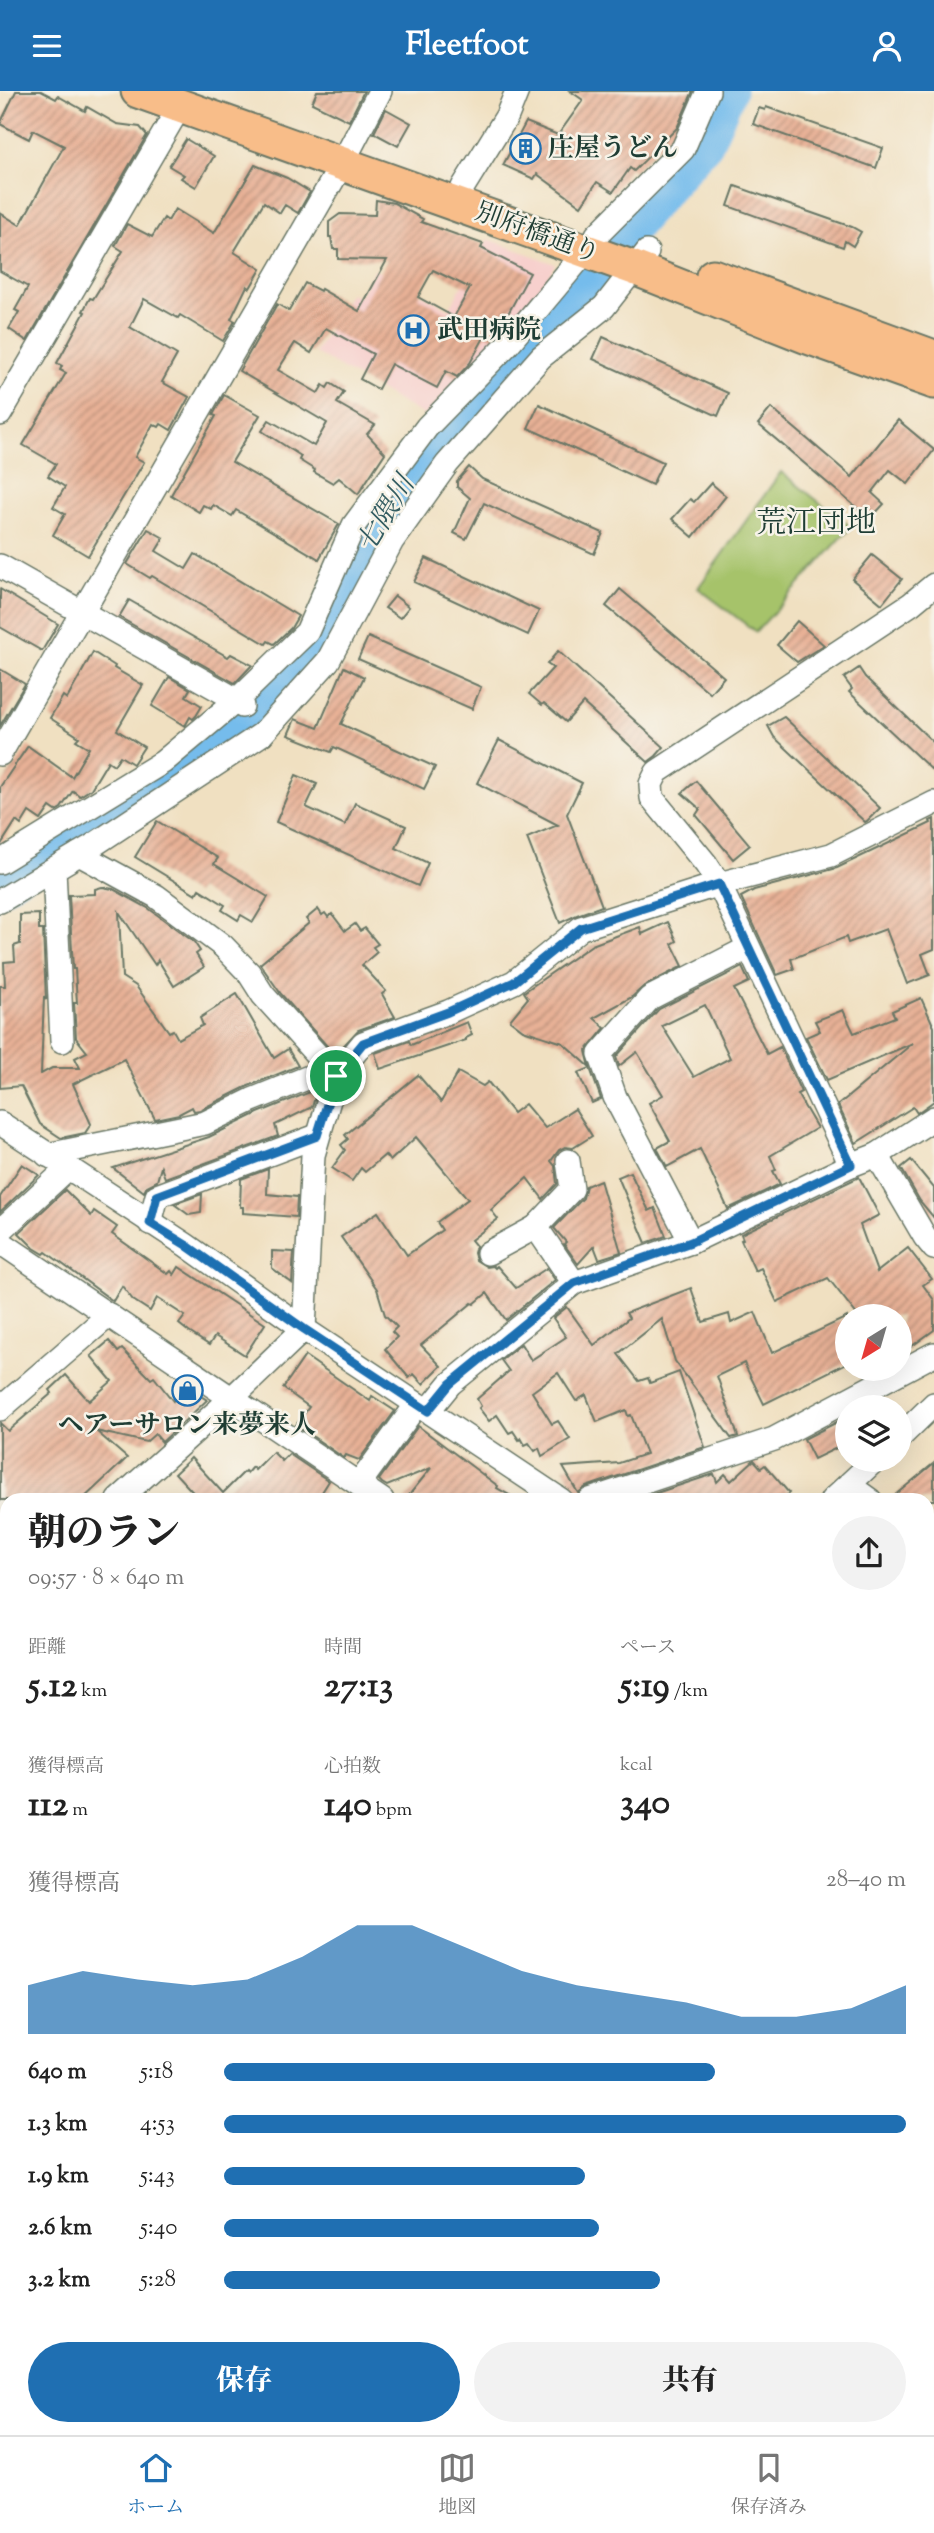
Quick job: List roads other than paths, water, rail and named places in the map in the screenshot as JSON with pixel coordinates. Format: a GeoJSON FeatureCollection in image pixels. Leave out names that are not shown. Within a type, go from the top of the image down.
{"type":"FeatureCollection","features":[{"type":"Feature","properties":{"kind":"highway","name":"別府橋通り"},"geometry":{"type":"LineString","coordinates":[[138,91],[190,99],[636,259],[934,357]]}},
{"type":"Feature","properties":{"kind":"highway","name":"別府橋通り"},"geometry":{"type":"LineString","coordinates":[[346,156],[463,187],[594,244]]}},
{"type":"Feature","properties":{"kind":"highway","name":"別府橋通り"},"geometry":{"type":"LineString","coordinates":[[636,259],[805,336],[934,382]]}},
{"type":"Feature","properties":{"kind":"street"},"geometry":{"type":"LineString","coordinates":[[0,754],[346,156],[380,91]]}},
{"type":"Feature","properties":{"kind":"street"},"geometry":{"type":"LineString","coordinates":[[463,187],[507,116],[517,91]]}},
{"type":"Feature","properties":{"kind":"street"},"geometry":{"type":"LineString","coordinates":[[0,862],[163,762],[249,716],[307,632],[354,525],[427,427],[508,344],[594,244],[683,149],[708,91]]}},
{"type":"Feature","properties":{"kind":"street"},"geometry":{"type":"LineString","coordinates":[[0,414],[190,99]]}},
{"type":"Feature","properties":{"kind":"street"},"geometry":{"type":"LineString","coordinates":[[0,901],[84,851],[249,716],[328,661],[391,541],[447,464],[541,357],[604,307],[636,259]]}},
{"type":"Feature","properties":{"kind":"street"},"geometry":{"type":"LineString","coordinates":[[0,566],[249,716]]}},
{"type":"Feature","properties":{"kind":"street"},"geometry":{"type":"LineString","coordinates":[[851,1165],[719,884],[652,798],[651,783],[657,772],[911,604],[934,585]]}},
{"type":"Feature","properties":{"kind":"street"},"geometry":{"type":"LineString","coordinates":[[47,1155],[205,1123],[252,1100],[332,1073],[363,1043],[448,1012],[514,982],[581,928],[719,884],[831,855],[934,803]]}},
{"type":"Feature","properties":{"kind":"street"},"geometry":{"type":"LineString","coordinates":[[84,851],[156,896],[223,946],[249,973],[263,995],[332,1073]]}},
{"type":"Feature","properties":{"kind":"street"},"geometry":{"type":"LineString","coordinates":[[54,869],[62,1041]]}},
{"type":"Feature","properties":{"kind":"street"},"geometry":{"type":"LineString","coordinates":[[691,1242],[615,1097],[600,1054],[650,998],[748,948]]}},
{"type":"Feature","properties":{"kind":"street"},"geometry":{"type":"LineString","coordinates":[[126,1493],[304,1329],[312,1169],[332,1073]]}},
{"type":"Feature","properties":{"kind":"street"},"geometry":{"type":"LineString","coordinates":[[359,1484],[423,1408],[574,1283],[691,1242],[877,1155],[934,1118]]}},
{"type":"Feature","properties":{"kind":"street"},"geometry":{"type":"LineString","coordinates":[[0,1123],[186,1245],[304,1329],[550,1493]]}},
{"type":"Feature","properties":{"kind":"street"},"geometry":{"type":"LineString","coordinates":[[150,1223],[157,1196],[317,1136]]}},
{"type":"Feature","properties":{"kind":"street"},"geometry":{"type":"LineString","coordinates":[[877,1155],[934,1248]]}},
{"type":"Feature","properties":{"kind":"street"},"geometry":{"type":"LineString","coordinates":[[488,1254],[536,1227],[572,1189],[568,1161]]}},
{"type":"Feature","properties":{"kind":"street"},"geometry":{"type":"LineString","coordinates":[[0,1231],[67,1169]]}},
{"type":"Feature","properties":{"kind":"street"},"geometry":{"type":"LineString","coordinates":[[536,1227],[574,1283]]}},
{"type":"Feature","properties":{"kind":"street"},"geometry":{"type":"LineString","coordinates":[[0,1242],[372,1493]]}},
{"type":"Feature","properties":{"kind":"street"},"geometry":{"type":"LineString","coordinates":[[0,1409],[109,1315]]}},
{"type":"Feature","properties":{"kind":"street"},"geometry":{"type":"LineString","coordinates":[[611,1493],[774,1439],[934,1354]]}},
{"type":"Feature","properties":{"kind":"street"},"geometry":{"type":"LineString","coordinates":[[912,1425],[934,1404]]}},
{"type":"Feature","properties":{"kind":"street"},"geometry":{"type":"LineString","coordinates":[[840,1492],[862,1472]]}},
{"type":"Feature","properties":{"kind":"waterway","name":"七隈川"},"geometry":{"type":"LineString","coordinates":[[0,887],[177,771],[234,730],[294,671],[322,638],[363,552],[419,461],[587,282],[706,143],[729,91]]}},
{"type":"Feature","properties":{"kind":"place","name":"庄屋うどん"},"geometry":{"type":"Point","coordinates":[525,149]}},
{"type":"Feature","properties":{"kind":"place","name":"武田病院"},"geometry":{"type":"Point","coordinates":[414,331]}},
{"type":"Feature","properties":{"kind":"place","name":"ヘアーサロン来夢来人"},"geometry":{"type":"Point","coordinates":[187,1390]}},
{"type":"Feature","properties":{"kind":"district","name":"荒江団地"},"geometry":{"type":"Point","coordinates":[816,524]}}]}
